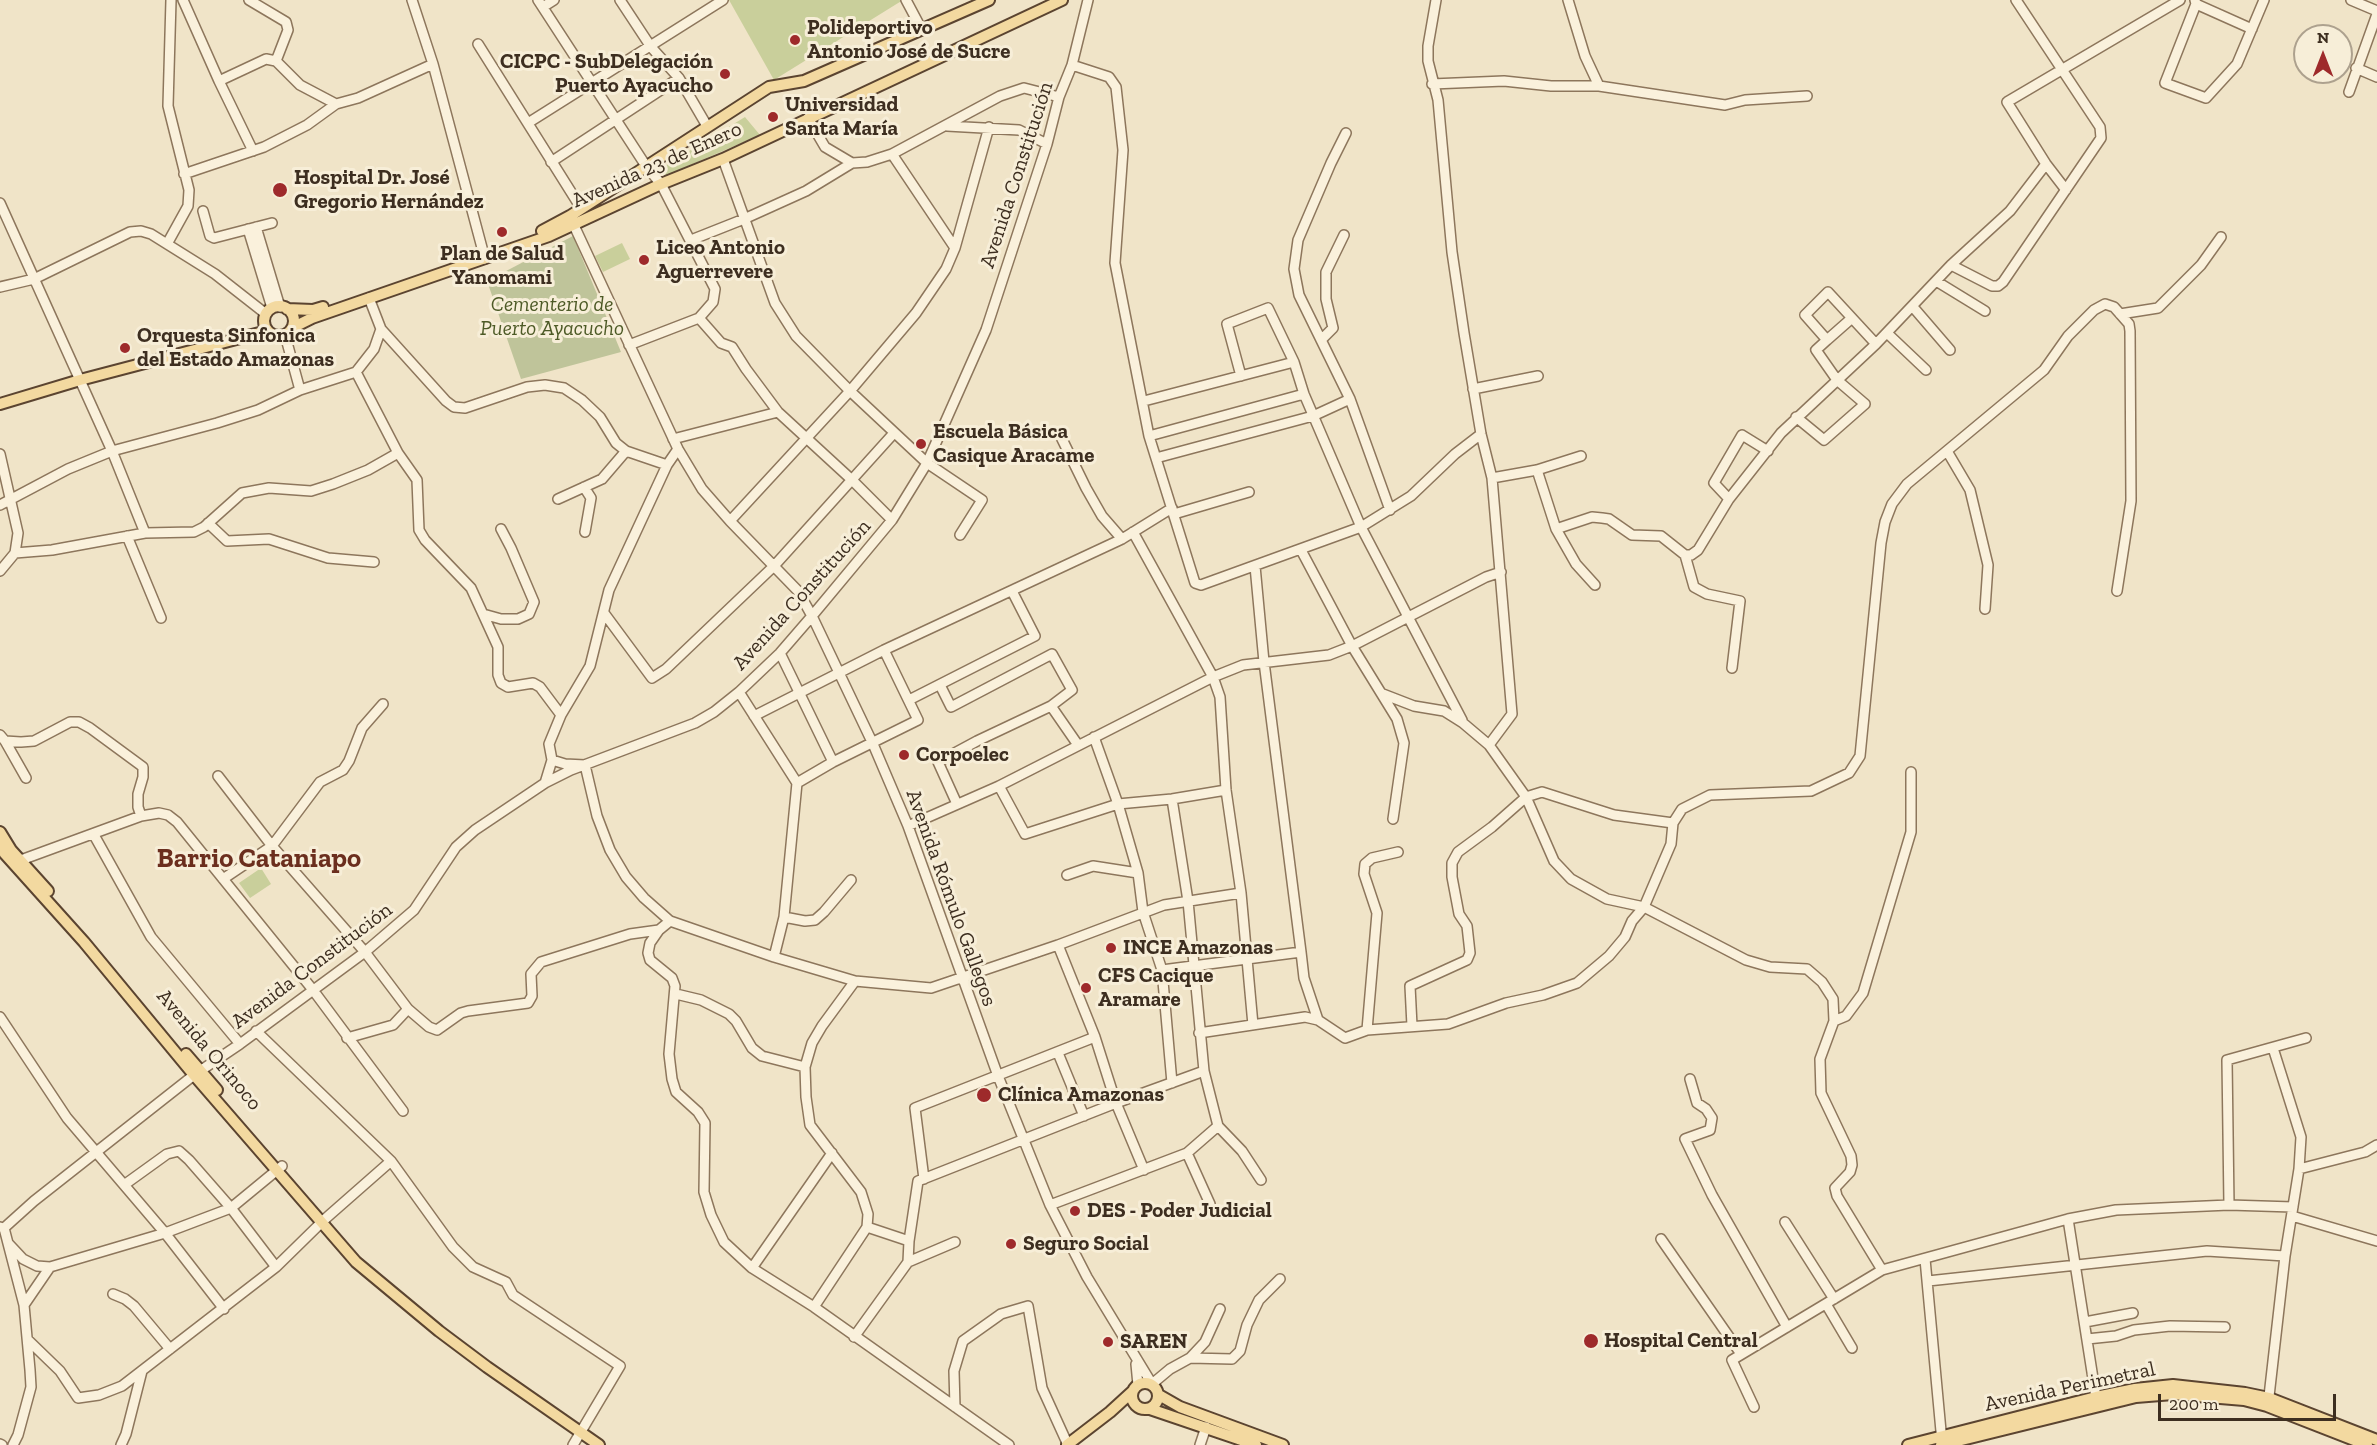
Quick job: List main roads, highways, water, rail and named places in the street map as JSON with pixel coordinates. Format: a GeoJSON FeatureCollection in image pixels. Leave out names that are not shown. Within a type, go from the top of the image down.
{"type":"FeatureCollection","features":[{"type":"Feature","properties":{"kind":"main road","name":"Avenida 23 de Enero"},"geometry":{"type":"LineString","coordinates":[[273,315],[275,336],[312,318],[484,256],[723,159],[1062,0]]}},
{"type":"Feature","properties":{"kind":"main road","name":"Avenida 23 de Enero"},"geometry":{"type":"LineString","coordinates":[[572,220],[581,208],[769,87],[804,81],[984,1]]}},
{"type":"Feature","properties":{"kind":"main road","name":"Avenida 23 de Enero"},"geometry":{"type":"LineString","coordinates":[[0,404],[273,315],[313,310],[484,256]]}},
{"type":"Feature","properties":{"kind":"main road"},"geometry":{"type":"LineString","coordinates":[[273,315],[292,316],[288,331]]}},
{"type":"Feature","properties":{"kind":"main road","name":"Avenida 23 de Enero"},"geometry":{"type":"LineString","coordinates":[[0,399],[79,378]]}},
{"type":"Feature","properties":{"kind":"main road","name":"Avenida Orinoco"},"geometry":{"type":"LineString","coordinates":[[0,832],[4,852],[198,1072]]}},
{"type":"Feature","properties":{"kind":"main road","name":"Avenida Orinoco"},"geometry":{"type":"LineString","coordinates":[[4,852],[21,860],[356,1262],[478,1361],[599,1445]]}},
{"type":"Feature","properties":{"kind":"main road"},"geometry":{"type":"LineString","coordinates":[[1068,1445],[1144,1382],[1152,1384],[1157,1389],[1159,1395],[1155,1406],[1148,1409],[1110,1412]]}},
{"type":"Feature","properties":{"kind":"main road","name":"Avenida Perimetral"},"geometry":{"type":"LineString","coordinates":[[1908,1445],[1942,1442],[2097,1402],[2135,1389],[2172,1385],[2245,1393],[2367,1445]]}},
{"type":"Feature","properties":{"kind":"main road"},"geometry":{"type":"LineString","coordinates":[[1135,1388],[1134,1403],[1256,1445]]}},
{"type":"Feature","properties":{"kind":"main road"},"geometry":{"type":"LineString","coordinates":[[1159,1395],[1180,1407],[1283,1445]]}},
{"type":"Feature","properties":{"kind":"main road","name":"Avenida Perimetral"},"geometry":{"type":"LineString","coordinates":[[2268,1402],[2377,1440]]}},
{"type":"Feature","properties":{"kind":"place","name":"Polideportivo Antonio José de Sucre"},"geometry":{"type":"Point","coordinates":[795,40]}},
{"type":"Feature","properties":{"kind":"place","name":"CICPC - SubDelegación Puerto Ayacucho"},"geometry":{"type":"Point","coordinates":[725,74]}},
{"type":"Feature","properties":{"kind":"place","name":"Universidad Santa María"},"geometry":{"type":"Point","coordinates":[773,117]}},
{"type":"Feature","properties":{"kind":"place","name":"Hospital Dr. José Gregorio Hernández"},"geometry":{"type":"Point","coordinates":[280,190]}},
{"type":"Feature","properties":{"kind":"place","name":"Plan de Salud Yanomami"},"geometry":{"type":"Point","coordinates":[502,232]}},
{"type":"Feature","properties":{"kind":"place","name":"Liceo Antonio Aguerrevere"},"geometry":{"type":"Point","coordinates":[644,260]}},
{"type":"Feature","properties":{"kind":"place","name":"Orquesta Sinfonica del Estado Amazonas"},"geometry":{"type":"Point","coordinates":[125,348]}},
{"type":"Feature","properties":{"kind":"place","name":"Escuela Básica Casique Aracame"},"geometry":{"type":"Point","coordinates":[921,444]}},
{"type":"Feature","properties":{"kind":"place","name":"Corpoelec"},"geometry":{"type":"Point","coordinates":[904,755]}},
{"type":"Feature","properties":{"kind":"place","name":"INCE Amazonas"},"geometry":{"type":"Point","coordinates":[1111,948]}},
{"type":"Feature","properties":{"kind":"place","name":"CFS Cacique Aramare"},"geometry":{"type":"Point","coordinates":[1086,988]}},
{"type":"Feature","properties":{"kind":"place","name":"Clínica Amazonas"},"geometry":{"type":"Point","coordinates":[984,1095]}},
{"type":"Feature","properties":{"kind":"place","name":"DES - Poder Judicial"},"geometry":{"type":"Point","coordinates":[1075,1211]}},
{"type":"Feature","properties":{"kind":"place","name":"Seguro Social"},"geometry":{"type":"Point","coordinates":[1011,1244]}},
{"type":"Feature","properties":{"kind":"place","name":"Hospital Central"},"geometry":{"type":"Point","coordinates":[1591,1341]}},
{"type":"Feature","properties":{"kind":"place","name":"SAREN"},"geometry":{"type":"Point","coordinates":[1108,1342]}},
{"type":"Feature","properties":{"kind":"district","name":"Barrio Cataniapo"},"geometry":{"type":"Point","coordinates":[259,859]}},
{"type":"Feature","properties":{"kind":"park label","name":"Cementerio de Puerto Ayacucho"},"geometry":{"type":"Point","coordinates":[552,317]}}]}
